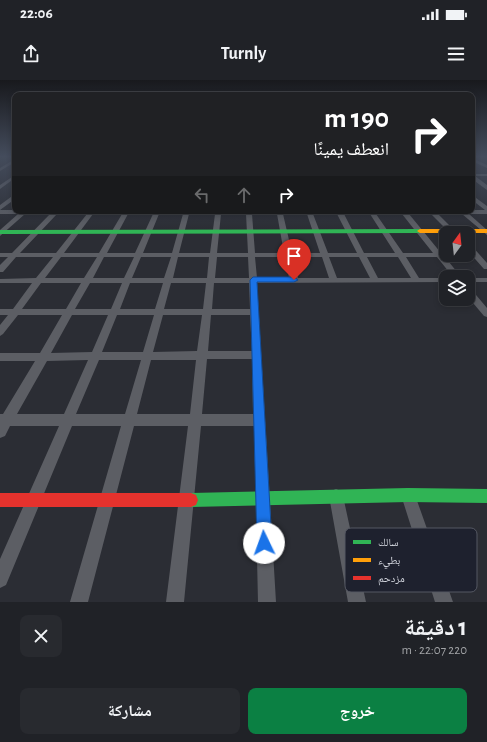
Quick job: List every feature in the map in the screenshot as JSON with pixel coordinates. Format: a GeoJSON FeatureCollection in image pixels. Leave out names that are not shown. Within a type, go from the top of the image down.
{"type":"FeatureCollection","features":[{"type":"Feature","properties":{"kind":"street"},"geometry":{"type":"LineString","coordinates":[[1,185],[12,184]]}},
{"type":"Feature","properties":{"kind":"street"},"geometry":{"type":"LineString","coordinates":[[475,186],[486,186]]}},
{"type":"Feature","properties":{"kind":"street"},"geometry":{"type":"LineString","coordinates":[[0,197],[12,196]]}},
{"type":"Feature","properties":{"kind":"street"},"geometry":{"type":"LineString","coordinates":[[0,208],[12,198]]}},
{"type":"Feature","properties":{"kind":"street"},"geometry":{"type":"LineString","coordinates":[[475,198],[487,198]]}},
{"type":"Feature","properties":{"kind":"street"},"geometry":{"type":"LineString","coordinates":[[475,200],[487,209]]}},
{"type":"Feature","properties":{"kind":"street"},"geometry":{"type":"LineString","coordinates":[[0,212],[12,212]]}},
{"type":"Feature","properties":{"kind":"street"},"geometry":{"type":"LineString","coordinates":[[475,212],[487,212]]}},
{"type":"Feature","properties":{"kind":"street"},"geometry":{"type":"LineString","coordinates":[[1,233],[22,214]]}},
{"type":"Feature","properties":{"kind":"street"},"geometry":{"type":"LineString","coordinates":[[0,270],[53,214]]}},
{"type":"Feature","properties":{"kind":"street"},"geometry":{"type":"LineString","coordinates":[[0,332],[37,281],[90,214]]}},
{"type":"Feature","properties":{"kind":"street"},"geometry":{"type":"LineString","coordinates":[[0,432],[4,420],[126,214]]}},
{"type":"Feature","properties":{"kind":"street"},"geometry":{"type":"LineString","coordinates":[[0,579],[156,214]]}},
{"type":"Feature","properties":{"kind":"street"},"geometry":{"type":"LineString","coordinates":[[79,602],[186,214]]}},
{"type":"Feature","properties":{"kind":"street"},"geometry":{"type":"LineString","coordinates":[[174,602],[218,214]]}},
{"type":"Feature","properties":{"kind":"street"},"geometry":{"type":"LineString","coordinates":[[249,214],[254,312],[258,355],[259,420],[267,602]]}},
{"type":"Feature","properties":{"kind":"street"},"geometry":{"type":"LineString","coordinates":[[280,214],[294,280]]}},
{"type":"Feature","properties":{"kind":"street"},"geometry":{"type":"LineString","coordinates":[[310,214],[334,280]]}},
{"type":"Feature","properties":{"kind":"street"},"geometry":{"type":"LineString","coordinates":[[340,214],[375,280]]}},
{"type":"Feature","properties":{"kind":"street"},"geometry":{"type":"LineString","coordinates":[[372,214],[417,280]]}},
{"type":"Feature","properties":{"kind":"street"},"geometry":{"type":"LineString","coordinates":[[406,214],[439,252]]}},
{"type":"Feature","properties":{"kind":"street"},"geometry":{"type":"LineString","coordinates":[[435,214],[448,226]]}},
{"type":"Feature","properties":{"kind":"street"},"geometry":{"type":"LineString","coordinates":[[465,214],[486,232]]}},
{"type":"Feature","properties":{"kind":"street"},"geometry":{"type":"LineString","coordinates":[[1,233],[316,231],[439,232]]}},
{"type":"Feature","properties":{"kind":"street"},"geometry":{"type":"LineString","coordinates":[[475,232],[486,232]]}},
{"type":"Feature","properties":{"kind":"street"},"geometry":{"type":"LineString","coordinates":[[475,254],[487,254]]}},
{"type":"Feature","properties":{"kind":"street"},"geometry":{"type":"LineString","coordinates":[[0,255],[439,255]]}},
{"type":"Feature","properties":{"kind":"street"},"geometry":{"type":"LineString","coordinates":[[475,257],[487,267]]}},
{"type":"Feature","properties":{"kind":"street"},"geometry":{"type":"LineString","coordinates":[[0,281],[439,280]]}},
{"type":"Feature","properties":{"kind":"street"},"geometry":{"type":"LineString","coordinates":[[475,280],[487,280]]}},
{"type":"Feature","properties":{"kind":"street"},"geometry":{"type":"LineString","coordinates":[[475,300],[486,313]]}},
{"type":"Feature","properties":{"kind":"street"},"geometry":{"type":"LineString","coordinates":[[0,312],[254,312]]}},
{"type":"Feature","properties":{"kind":"street"},"geometry":{"type":"LineString","coordinates":[[0,358],[42,356],[258,355]]}},
{"type":"Feature","properties":{"kind":"street"},"geometry":{"type":"LineString","coordinates":[[4,420],[259,420]]}},
{"type":"Feature","properties":{"kind":"street"},"geometry":{"type":"LineString","coordinates":[[0,500],[186,500],[408,495],[486,500]]}},
{"type":"Feature","properties":{"kind":"street"},"geometry":{"type":"LineString","coordinates":[[408,495],[419,528]]}},
{"type":"Feature","properties":{"kind":"street"},"geometry":{"type":"LineString","coordinates":[[336,496],[345,544]]}},
{"type":"Feature","properties":{"kind":"street"},"geometry":{"type":"LineString","coordinates":[[354,592],[356,602]]}},
{"type":"Feature","properties":{"kind":"street"},"geometry":{"type":"LineString","coordinates":[[441,592],[444,602]]}},
{"type":"Feature","properties":{"kind":"traffic: fast"},"geometry":{"type":"LineString","coordinates":[[0,232],[420,231]]}},
{"type":"Feature","properties":{"kind":"traffic: fast"},"geometry":{"type":"LineString","coordinates":[[191,500],[408,495],[487,496]]}},
{"type":"Feature","properties":{"kind":"traffic: slow"},"geometry":{"type":"LineString","coordinates":[[420,231],[487,231]]}},
{"type":"Feature","properties":{"kind":"traffic: jam"},"geometry":{"type":"LineString","coordinates":[[0,500],[191,500]]}},
{"type":"Feature","properties":{"kind":"route"},"geometry":{"type":"LineString","coordinates":[[264,543],[258,355],[253,280],[294,280]]}}]}
